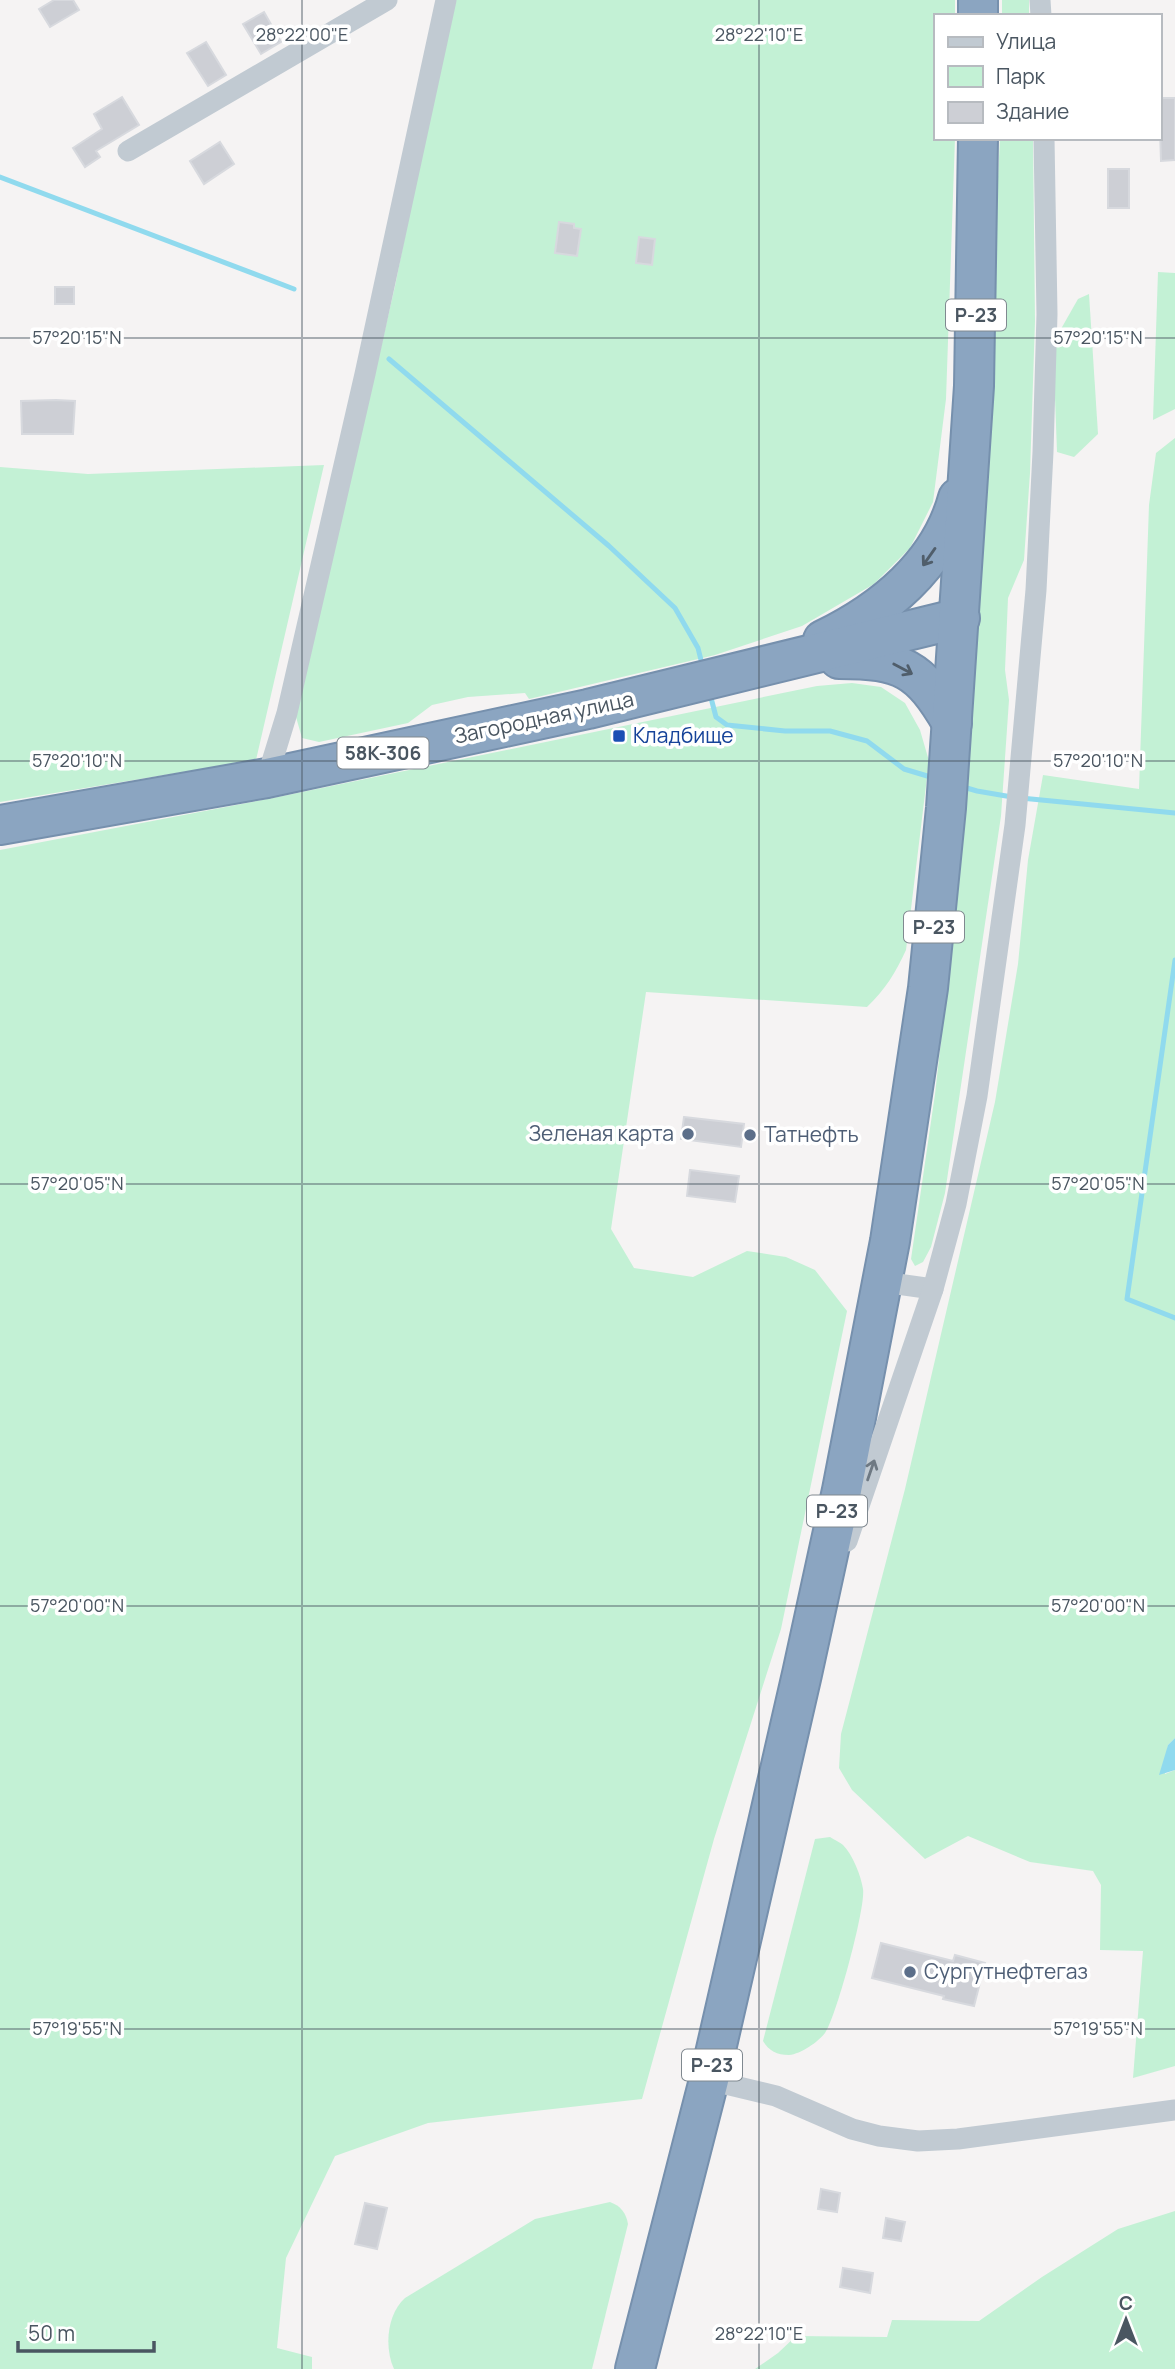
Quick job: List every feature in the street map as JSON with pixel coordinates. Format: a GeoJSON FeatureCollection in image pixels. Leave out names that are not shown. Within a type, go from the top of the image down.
{"type":"FeatureCollection","features":[{"type":"Feature","properties":{"kind":"highway","name":"Р-23"},"geometry":{"type":"LineString","coordinates":[[635,2369],[709,2080],[802,1674],[883,1282],[928,988],[948,782],[974,372],[978,140]]}},
{"type":"Feature","properties":{"kind":"highway"},"geometry":{"type":"LineString","coordinates":[[764,667],[840,631],[878,608],[907,584],[943,537],[957,503],[970,448]]}},
{"type":"Feature","properties":{"kind":"highway","name":"Загородная улица"},"geometry":{"type":"LineString","coordinates":[[0,825],[267,778],[588,709],[960,618]]}},
{"type":"Feature","properties":{"kind":"highway"},"geometry":{"type":"LineString","coordinates":[[764,667],[829,659],[869,659],[895,664],[919,678],[935,695],[952,723]]}},
{"type":"Feature","properties":{"kind":"street"},"geometry":{"type":"LineString","coordinates":[[128,151],[387,0]]}},
{"type":"Feature","properties":{"kind":"street"},"geometry":{"type":"LineString","coordinates":[[267,778],[286,713],[343,469],[446,0]]}},
{"type":"Feature","properties":{"kind":"street"},"geometry":{"type":"LineString","coordinates":[[802,1674],[933,1289],[956,1204],[976,1096],[1015,824],[1036,590],[1047,314],[1044,140]]}},
{"type":"Feature","properties":{"kind":"street"},"geometry":{"type":"LineString","coordinates":[[883,1282],[933,1289]]}},
{"type":"Feature","properties":{"kind":"street"},"geometry":{"type":"LineString","coordinates":[[709,2080],[776,2096],[852,2129],[918,2141],[958,2139],[1175,2110]]}},
{"type":"Feature","properties":{"kind":"green space"},"geometry":{"type":"Polygon","coordinates":[[[452,0],[955,0],[955,14],[934,14],[934,140],[955,140],[946,399],[933,502],[910,548],[874,584],[802,626],[715,655],[529,699],[525,693],[468,697],[432,705],[408,723],[319,742],[302,738],[296,717],[395,286],[452,0]]]}},
{"type":"Feature","properties":{"kind":"green space"},"geometry":{"type":"Polygon","coordinates":[[[1002,0],[1029,0],[1029,14],[1002,14],[1002,0]]]}},
{"type":"Feature","properties":{"kind":"green space"},"geometry":{"type":"Polygon","coordinates":[[[1000,140],[1033,140],[1035,321],[1030,473],[1024,560],[1008,598],[1005,670],[1009,700],[1001,816],[945,1193],[931,1247],[923,1262],[915,1266],[911,1259],[935,1094],[955,917],[968,762],[1000,140]]]}},
{"type":"Feature","properties":{"kind":"green space"},"geometry":{"type":"Polygon","coordinates":[[[1158,272],[1175,273],[1175,409],[1153,420],[1158,272]]]}},
{"type":"Feature","properties":{"kind":"green space"},"geometry":{"type":"Polygon","coordinates":[[[1089,294],[1098,434],[1074,457],[1057,452],[1053,343],[1078,299],[1089,294]]]}},
{"type":"Feature","properties":{"kind":"green space"},"geometry":{"type":"Polygon","coordinates":[[[1175,438],[1175,1738],[1168,1745],[1165,1774],[1175,1770],[1175,2066],[1133,2078],[1143,1951],[1100,1950],[1101,1885],[1093,1871],[1030,1862],[968,1836],[925,1859],[852,1790],[839,1768],[841,1734],[905,1489],[995,1102],[1018,964],[1028,860],[1043,775],[1139,789],[1149,505],[1156,453],[1175,438]]]}},
{"type":"Feature","properties":{"kind":"green space"},"geometry":{"type":"Polygon","coordinates":[[[324,465],[256,760],[0,802],[0,467],[88,474],[324,465]]]}},
{"type":"Feature","properties":{"kind":"green space"},"geometry":{"type":"Polygon","coordinates":[[[852,683],[881,687],[905,703],[920,730],[929,761],[906,950],[890,980],[867,1007],[646,992],[611,1229],[634,1268],[693,1277],[747,1251],[786,1257],[815,1270],[847,1311],[781,1629],[714,1839],[642,2099],[428,2123],[335,2156],[286,2258],[277,2348],[312,2357],[312,2369],[0,2369],[0,850],[278,797],[817,686],[852,683]]]}},
{"type":"Feature","properties":{"kind":"green space"},"geometry":{"type":"Polygon","coordinates":[[[830,1837],[847,1849],[862,1884],[863,1900],[855,1939],[843,1986],[825,2033],[804,2050],[789,2055],[781,2054],[771,2050],[763,2041],[815,1839],[830,1837]]]}},
{"type":"Feature","properties":{"kind":"green space"},"geometry":{"type":"Polygon","coordinates":[[[610,2202],[622,2210],[628,2224],[592,2369],[394,2369],[389,2351],[389,2331],[394,2313],[405,2298],[535,2219],[610,2202]]]}},
{"type":"Feature","properties":{"kind":"green space"},"geometry":{"type":"Polygon","coordinates":[[[1175,2211],[1175,2369],[755,2369],[796,2336],[887,2337],[892,2320],[979,2321],[1118,2229],[1175,2211]]]}},
{"type":"Feature","properties":{"kind":"water"},"geometry":{"type":"Polygon","coordinates":[[[1175,1738],[1175,1770],[1159,1775],[1168,1745],[1175,1738]]]}},
{"type":"Feature","properties":{"kind":"building"},"geometry":{"type":"Polygon","coordinates":[[[54,0],[73,0],[79,10],[50,27],[39,9],[54,0]]]}},
{"type":"Feature","properties":{"kind":"building"},"geometry":{"type":"Polygon","coordinates":[[[264,12],[281,42],[261,54],[243,24],[264,12]]]}},
{"type":"Feature","properties":{"kind":"building"},"geometry":{"type":"Polygon","coordinates":[[[206,42],[226,75],[208,86],[187,53],[206,42]]]}},
{"type":"Feature","properties":{"kind":"building"},"geometry":{"type":"Polygon","coordinates":[[[122,97],[139,125],[96,151],[100,157],[85,167],[73,148],[102,129],[94,114],[122,97]]]}},
{"type":"Feature","properties":{"kind":"building"},"geometry":{"type":"Polygon","coordinates":[[[1161,98],[1175,98],[1175,160],[1161,161],[1161,98]]]}},
{"type":"Feature","properties":{"kind":"building"},"geometry":{"type":"Polygon","coordinates":[[[220,142],[234,164],[204,184],[190,161],[220,142]]]}},
{"type":"Feature","properties":{"kind":"building"},"geometry":{"type":"Polygon","coordinates":[[[1108,169],[1129,169],[1129,208],[1108,208],[1108,169]]]}},
{"type":"Feature","properties":{"kind":"building"},"geometry":{"type":"Polygon","coordinates":[[[559,222],[574,224],[574,228],[581,229],[577,256],[555,253],[559,222]]]}},
{"type":"Feature","properties":{"kind":"building"},"geometry":{"type":"Polygon","coordinates":[[[639,237],[655,239],[652,265],[636,263],[639,237]]]}},
{"type":"Feature","properties":{"kind":"building"},"geometry":{"type":"Polygon","coordinates":[[[55,287],[74,287],[74,304],[55,304],[55,287]]]}},
{"type":"Feature","properties":{"kind":"building"},"geometry":{"type":"Polygon","coordinates":[[[21,401],[75,401],[73,434],[22,434],[21,401]]]}},
{"type":"Feature","properties":{"kind":"building"},"geometry":{"type":"Polygon","coordinates":[[[684,1117],[744,1124],[741,1147],[681,1139],[684,1117]]]}},
{"type":"Feature","properties":{"kind":"building"},"geometry":{"type":"Polygon","coordinates":[[[690,1170],[739,1176],[735,1202],[687,1196],[690,1170]]]}},
{"type":"Feature","properties":{"kind":"building"},"geometry":{"type":"Polygon","coordinates":[[[881,1943],[953,1961],[955,1955],[985,1963],[974,2006],[872,1978],[881,1943]]]}},
{"type":"Feature","properties":{"kind":"building"},"geometry":{"type":"Polygon","coordinates":[[[821,2189],[840,2193],[837,2212],[818,2209],[821,2189]]]}},
{"type":"Feature","properties":{"kind":"building"},"geometry":{"type":"Polygon","coordinates":[[[365,2203],[387,2208],[377,2249],[355,2244],[365,2203]]]}},
{"type":"Feature","properties":{"kind":"building"},"geometry":{"type":"Polygon","coordinates":[[[886,2218],[905,2222],[901,2241],[883,2238],[886,2218]]]}},
{"type":"Feature","properties":{"kind":"building"},"geometry":{"type":"Polygon","coordinates":[[[843,2268],[873,2273],[870,2293],[840,2287],[843,2268]]]}},
{"type":"Feature","properties":{"kind":"waterway"},"geometry":{"type":"LineString","coordinates":[[0,177],[294,289]]}},
{"type":"Feature","properties":{"kind":"waterway"},"geometry":{"type":"LineString","coordinates":[[389,359],[609,546],[675,608],[698,648],[703,668]]}},
{"type":"Feature","properties":{"kind":"waterway"},"geometry":{"type":"LineString","coordinates":[[710,694],[716,717],[727,725],[785,731],[830,731],[867,741],[904,769],[934,778]]}},
{"type":"Feature","properties":{"kind":"waterway"},"geometry":{"type":"LineString","coordinates":[[960,786],[1012,797]]}},
{"type":"Feature","properties":{"kind":"waterway"},"geometry":{"type":"LineString","coordinates":[[1021,798],[1175,813]]}},
{"type":"Feature","properties":{"kind":"waterway"},"geometry":{"type":"LineString","coordinates":[[1175,960],[1127,1299],[1175,1318]]}},
{"type":"Feature","properties":{"kind":"place","name":"Кладбище"},"geometry":{"type":"Point","coordinates":[619,736]}},
{"type":"Feature","properties":{"kind":"place","name":"Зеленая карта"},"geometry":{"type":"Point","coordinates":[688,1134]}},
{"type":"Feature","properties":{"kind":"place","name":"Татнефть"},"geometry":{"type":"Point","coordinates":[750,1135]}},
{"type":"Feature","properties":{"kind":"place","name":"Сургутнефтегаз"},"geometry":{"type":"Point","coordinates":[910,1972]}}]}
